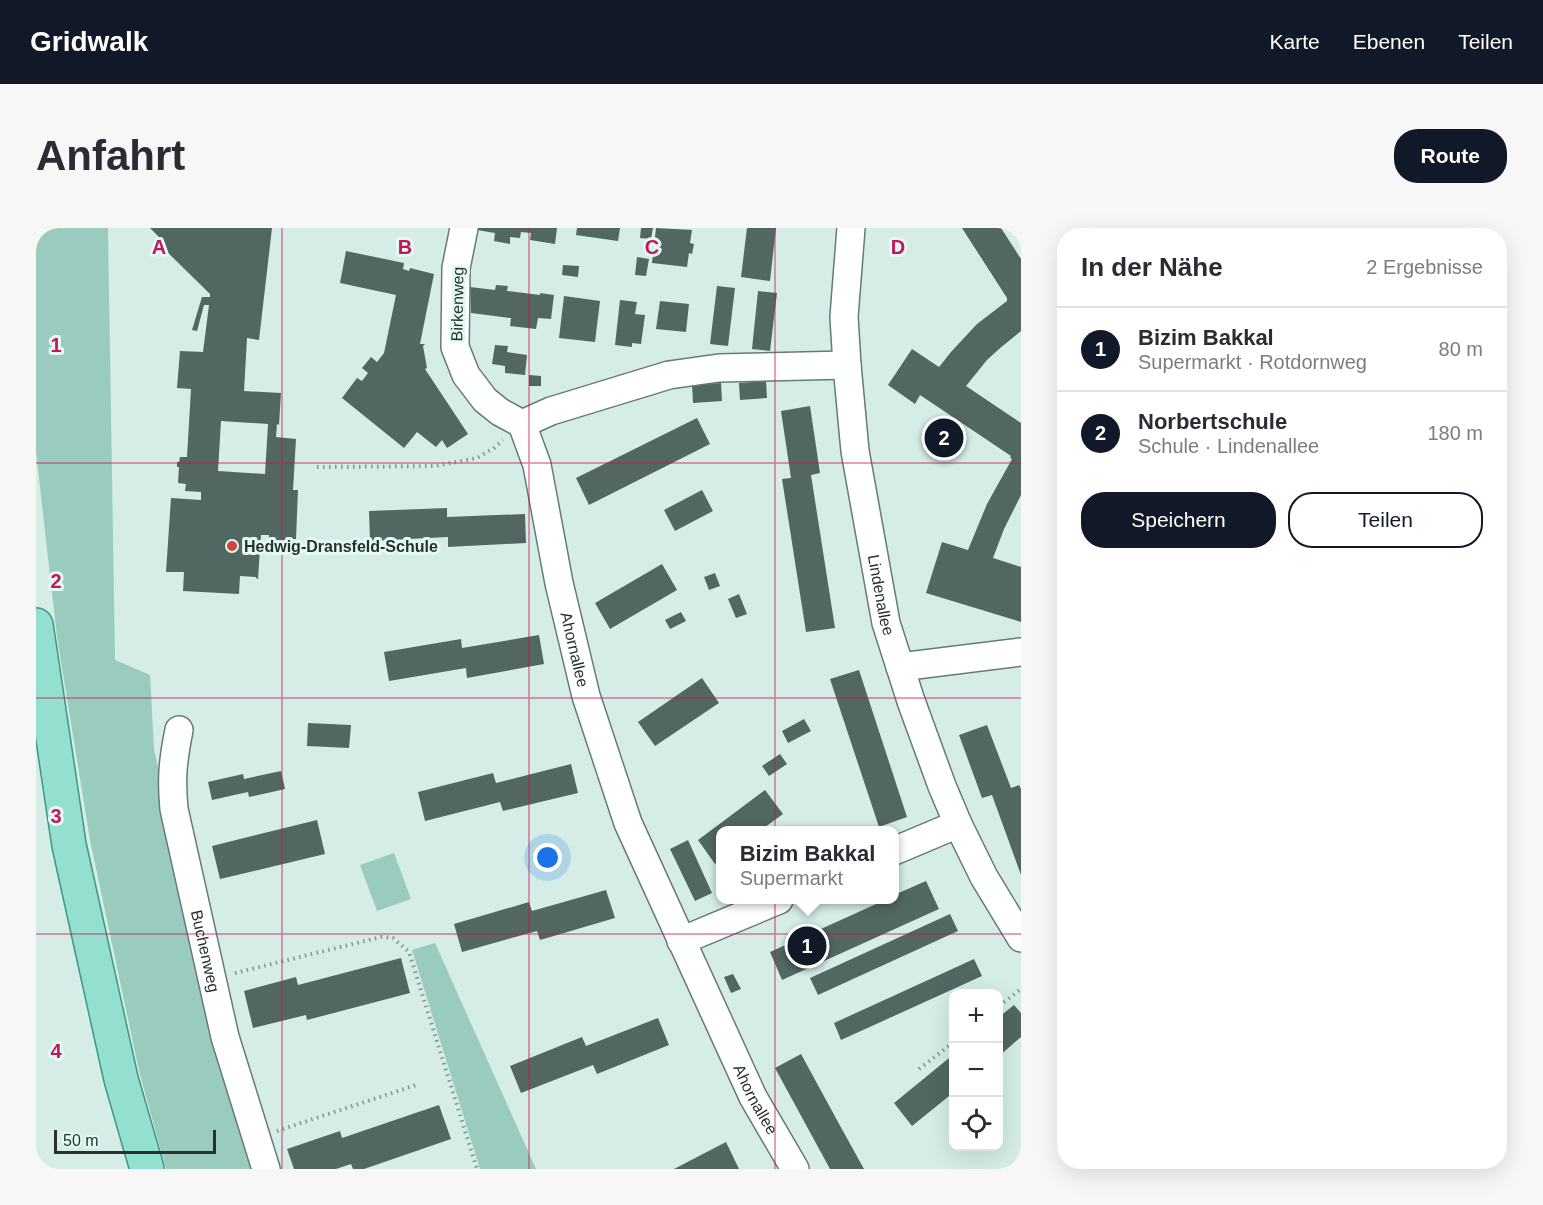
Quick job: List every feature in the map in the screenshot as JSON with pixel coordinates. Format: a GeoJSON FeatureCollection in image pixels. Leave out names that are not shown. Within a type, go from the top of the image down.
{"type":"FeatureCollection","features":[{"type":"Feature","properties":{"kind":"main road"},"geometry":{"type":"LineString","coordinates":[[36,625],[69,845],[122,1079],[147,1169]]}},
{"type":"Feature","properties":{"kind":"street","name":"Birkenweg"},"geometry":{"type":"LineString","coordinates":[[464,228],[456,268],[455,347],[466,375],[485,400],[500,412],[522,424]]}},
{"type":"Feature","properties":{"kind":"street","name":"Lindenallee"},"geometry":{"type":"LineString","coordinates":[[852,228],[844,317],[847,365],[857,463],[886,623],[942,786],[958,824],[984,877],[1021,938]]}},
{"type":"Feature","properties":{"kind":"street"},"geometry":{"type":"LineString","coordinates":[[522,424],[551,411],[669,375],[719,368],[847,365]]}},
{"type":"Feature","properties":{"kind":"street","name":"Ahornallee"},"geometry":{"type":"LineString","coordinates":[[522,424],[537,465],[559,583],[586,696],[628,823],[753,1097],[795,1169]]}},
{"type":"Feature","properties":{"kind":"street"},"geometry":{"type":"LineString","coordinates":[[900,667],[1021,652]]}},
{"type":"Feature","properties":{"kind":"street","name":"Buchenweg"},"geometry":{"type":"LineString","coordinates":[[179,730],[173,759],[174,809],[225,1037],[266,1169]]}},
{"type":"Feature","properties":{"kind":"street"},"geometry":{"type":"LineString","coordinates":[[899,849],[958,824]]}},
{"type":"Feature","properties":{"kind":"street"},"geometry":{"type":"LineString","coordinates":[[681,941],[769,904]]}},
{"type":"Feature","properties":{"kind":"path"},"geometry":{"type":"LineString","coordinates":[[317,467],[435,466],[477,458],[494,448],[522,424]]}},
{"type":"Feature","properties":{"kind":"path"},"geometry":{"type":"LineString","coordinates":[[212,978],[381,937],[393,938],[409,952],[477,1169]]}},
{"type":"Feature","properties":{"kind":"path"},"geometry":{"type":"LineString","coordinates":[[1003,1003],[1021,989]]}},
{"type":"Feature","properties":{"kind":"path"},"geometry":{"type":"LineString","coordinates":[[919,1069],[953,1043]]}},
{"type":"Feature","properties":{"kind":"path"},"geometry":{"type":"LineString","coordinates":[[256,1137],[416,1085]]}},
{"type":"Feature","properties":{"kind":"green space"},"geometry":{"type":"Polygon","coordinates":[[[36,228],[108,228],[115,660],[150,675],[154,749],[204,982],[266,1169],[166,1169],[139,1071],[90,840],[57,637],[36,452],[36,228]]]}},
{"type":"Feature","properties":{"kind":"green space"},"geometry":{"type":"Polygon","coordinates":[[[394,853],[411,899],[377,911],[360,865],[394,853]]]}},
{"type":"Feature","properties":{"kind":"green space"},"geometry":{"type":"Polygon","coordinates":[[[435,943],[536,1169],[480,1169],[412,950],[435,943]]]}},
{"type":"Feature","properties":{"kind":"building"},"geometry":{"type":"Polygon","coordinates":[[[150,228],[272,228],[259,340],[247,338],[244,391],[281,393],[276,437],[296,439],[293,490],[298,490],[296,539],[291,539],[290,552],[268,550],[269,535],[261,535],[258,579],[240,576],[239,594],[183,591],[184,572],[166,572],[171,498],[201,500],[201,492],[185,491],[186,484],[178,483],[177,462],[180,457],[187,457],[191,389],[177,388],[180,351],[203,352],[209,305],[204,305],[197,331],[192,330],[202,297],[210,297],[210,294],[160,245],[163,241],[150,228]],[[221,421],[218,471],[265,474],[268,424],[221,421]]]}},
{"type":"Feature","properties":{"kind":"building"},"geometry":{"type":"Polygon","coordinates":[[[477,228],[557,228],[555,244],[530,240],[531,233],[521,232],[520,238],[510,237],[510,244],[494,241],[495,233],[477,230],[477,228]]]}},
{"type":"Feature","properties":{"kind":"building"},"geometry":{"type":"Polygon","coordinates":[[[577,228],[620,228],[618,241],[576,235],[577,228]]]}},
{"type":"Feature","properties":{"kind":"building"},"geometry":{"type":"Polygon","coordinates":[[[641,228],[653,228],[651,239],[640,238],[641,228]]]}},
{"type":"Feature","properties":{"kind":"building"},"geometry":{"type":"Polygon","coordinates":[[[656,228],[692,230],[690,243],[694,244],[692,254],[689,253],[687,267],[652,263],[656,228]]]}},
{"type":"Feature","properties":{"kind":"building"},"geometry":{"type":"Polygon","coordinates":[[[747,228],[776,228],[770,281],[741,277],[747,228]]]}},
{"type":"Feature","properties":{"kind":"building"},"geometry":{"type":"Polygon","coordinates":[[[962,228],[1001,228],[1021,259],[1021,331],[987,360],[966,386],[1021,423],[1021,495],[993,558],[1021,567],[1021,622],[926,593],[942,542],[968,550],[987,504],[1012,459],[1011,456],[920,395],[915,404],[888,385],[912,349],[939,367],[977,324],[1007,301],[962,228]]]}},
{"type":"Feature","properties":{"kind":"building"},"geometry":{"type":"Polygon","coordinates":[[[346,251],[404,263],[403,269],[409,271],[410,268],[434,274],[420,344],[425,344],[423,346],[427,368],[425,369],[468,434],[447,448],[442,440],[436,447],[417,432],[404,448],[342,398],[357,378],[362,381],[368,373],[362,368],[371,357],[377,362],[384,353],[396,295],[340,283],[346,251]]]}},
{"type":"Feature","properties":{"kind":"building"},"geometry":{"type":"Polygon","coordinates":[[[637,257],[649,259],[646,276],[635,275],[637,257]]]}},
{"type":"Feature","properties":{"kind":"building"},"geometry":{"type":"Polygon","coordinates":[[[563,265],[579,266],[578,277],[562,275],[563,265]]]}},
{"type":"Feature","properties":{"kind":"building"},"geometry":{"type":"Polygon","coordinates":[[[496,285],[508,286],[507,291],[554,295],[551,319],[538,318],[536,329],[510,326],[511,318],[471,313],[470,287],[495,290],[496,285]]]}},
{"type":"Feature","properties":{"kind":"building"},"geometry":{"type":"Polygon","coordinates":[[[717,286],[735,288],[728,346],[710,344],[717,286]]]}},
{"type":"Feature","properties":{"kind":"building"},"geometry":{"type":"Polygon","coordinates":[[[758,291],[777,293],[770,351],[752,349],[758,291]]]}},
{"type":"Feature","properties":{"kind":"building"},"geometry":{"type":"Polygon","coordinates":[[[564,296],[600,301],[595,342],[559,338],[564,296]]]}},
{"type":"Feature","properties":{"kind":"building"},"geometry":{"type":"Polygon","coordinates":[[[620,300],[637,302],[635,314],[645,315],[641,344],[632,343],[632,347],[615,345],[620,300]]]}},
{"type":"Feature","properties":{"kind":"building"},"geometry":{"type":"Polygon","coordinates":[[[660,301],[689,304],[686,332],[656,329],[660,301]]]}},
{"type":"Feature","properties":{"kind":"building"},"geometry":{"type":"Polygon","coordinates":[[[495,345],[508,346],[507,352],[527,355],[525,375],[505,373],[505,366],[492,364],[495,345]]]}},
{"type":"Feature","properties":{"kind":"building"},"geometry":{"type":"Polygon","coordinates":[[[529,375],[541,376],[541,386],[529,386],[529,375]]]}},
{"type":"Feature","properties":{"kind":"building"},"geometry":{"type":"Polygon","coordinates":[[[766,381],[767,398],[740,400],[739,383],[766,381]]]}},
{"type":"Feature","properties":{"kind":"building"},"geometry":{"type":"Polygon","coordinates":[[[721,383],[722,401],[693,403],[692,385],[721,383]]]}},
{"type":"Feature","properties":{"kind":"building"},"geometry":{"type":"Polygon","coordinates":[[[810,406],[820,473],[811,475],[835,628],[806,632],[782,479],[791,478],[781,411],[810,406]]]}},
{"type":"Feature","properties":{"kind":"building"},"geometry":{"type":"Polygon","coordinates":[[[697,418],[710,444],[589,505],[576,478],[697,418]]]}},
{"type":"Feature","properties":{"kind":"building"},"geometry":{"type":"Polygon","coordinates":[[[702,490],[713,511],[675,531],[664,510],[702,490]]]}},
{"type":"Feature","properties":{"kind":"building"},"geometry":{"type":"Polygon","coordinates":[[[447,508],[447,517],[525,514],[526,543],[448,547],[448,537],[370,541],[369,511],[447,508]]]}},
{"type":"Feature","properties":{"kind":"building"},"geometry":{"type":"Polygon","coordinates":[[[662,564],[677,590],[610,629],[595,603],[662,564]]]}},
{"type":"Feature","properties":{"kind":"building"},"geometry":{"type":"Polygon","coordinates":[[[715,573],[720,586],[709,590],[704,577],[715,573]]]}},
{"type":"Feature","properties":{"kind":"building"},"geometry":{"type":"Polygon","coordinates":[[[739,594],[747,614],[736,618],[728,599],[739,594]]]}},
{"type":"Feature","properties":{"kind":"building"},"geometry":{"type":"Polygon","coordinates":[[[681,612],[686,621],[670,629],[665,620],[681,612]]]}},
{"type":"Feature","properties":{"kind":"building"},"geometry":{"type":"Polygon","coordinates":[[[539,635],[544,664],[467,678],[466,668],[389,681],[384,652],[461,639],[462,648],[539,635]]]}},
{"type":"Feature","properties":{"kind":"building"},"geometry":{"type":"Polygon","coordinates":[[[859,670],[907,817],[879,826],[830,679],[859,670]]]}},
{"type":"Feature","properties":{"kind":"building"},"geometry":{"type":"Polygon","coordinates":[[[702,678],[719,703],[655,746],[638,722],[702,678]]]}},
{"type":"Feature","properties":{"kind":"building"},"geometry":{"type":"Polygon","coordinates":[[[804,719],[811,731],[788,743],[782,731],[804,719]]]}},
{"type":"Feature","properties":{"kind":"building"},"geometry":{"type":"Polygon","coordinates":[[[308,723],[351,725],[349,748],[307,746],[308,723]]]}},
{"type":"Feature","properties":{"kind":"building"},"geometry":{"type":"Polygon","coordinates":[[[987,725],[1011,788],[1019,785],[1021,789],[1021,875],[992,795],[982,798],[959,735],[987,725]]]}},
{"type":"Feature","properties":{"kind":"building"},"geometry":{"type":"Polygon","coordinates":[[[780,754],[787,764],[769,776],[762,766],[780,754]]]}},
{"type":"Feature","properties":{"kind":"building"},"geometry":{"type":"Polygon","coordinates":[[[571,764],[578,793],[503,811],[500,802],[425,821],[418,792],[493,773],[496,783],[571,764]]]}},
{"type":"Feature","properties":{"kind":"building"},"geometry":{"type":"Polygon","coordinates":[[[281,771],[285,789],[249,797],[248,792],[212,800],[208,782],[243,774],[244,779],[281,771]]]}},
{"type":"Feature","properties":{"kind":"building"},"geometry":{"type":"Polygon","coordinates":[[[765,790],[783,814],[766,826],[717,826],[765,790]]]}},
{"type":"Feature","properties":{"kind":"building"},"geometry":{"type":"Polygon","coordinates":[[[317,820],[325,854],[220,879],[212,846],[317,820]]]}},
{"type":"Feature","properties":{"kind":"building"},"geometry":{"type":"Polygon","coordinates":[[[716,827],[715,864],[698,840],[716,827]]]}},
{"type":"Feature","properties":{"kind":"building"},"geometry":{"type":"Polygon","coordinates":[[[688,840],[712,893],[695,901],[670,849],[688,840]]]}},
{"type":"Feature","properties":{"kind":"building"},"geometry":{"type":"Polygon","coordinates":[[[926,881],[939,909],[782,980],[770,952],[876,904],[899,904],[899,893],[926,881]]]}},
{"type":"Feature","properties":{"kind":"building"},"geometry":{"type":"Polygon","coordinates":[[[606,890],[615,918],[540,940],[537,931],[462,952],[454,924],[529,902],[532,911],[606,890]]]}},
{"type":"Feature","properties":{"kind":"building"},"geometry":{"type":"Polygon","coordinates":[[[950,914],[958,931],[818,995],[810,978],[950,914]]]}},
{"type":"Feature","properties":{"kind":"building"},"geometry":{"type":"Polygon","coordinates":[[[401,958],[410,993],[307,1020],[306,1015],[253,1028],[244,991],[296,977],[298,985],[401,958]]]}},
{"type":"Feature","properties":{"kind":"building"},"geometry":{"type":"Polygon","coordinates":[[[974,959],[982,976],[949,989],[841,1040],[834,1023],[974,959]]]}},
{"type":"Feature","properties":{"kind":"building"},"geometry":{"type":"Polygon","coordinates":[[[733,974],[741,989],[731,993],[724,977],[733,974]]]}},
{"type":"Feature","properties":{"kind":"building"},"geometry":{"type":"Polygon","coordinates":[[[1014,1005],[1021,1013],[1021,1037],[1003,1053],[1003,1043],[1003,1014],[1014,1005]]]}},
{"type":"Feature","properties":{"kind":"building"},"geometry":{"type":"Polygon","coordinates":[[[658,1018],[669,1045],[597,1074],[593,1065],[521,1093],[510,1066],[582,1037],[586,1046],[658,1018]]]}},
{"type":"Feature","properties":{"kind":"building"},"geometry":{"type":"Polygon","coordinates":[[[801,1054],[864,1169],[830,1169],[775,1068],[801,1054]]]}},
{"type":"Feature","properties":{"kind":"building"},"geometry":{"type":"Polygon","coordinates":[[[949,1058],[949,1096],[912,1126],[894,1103],[949,1058]]]}},
{"type":"Feature","properties":{"kind":"building"},"geometry":{"type":"Polygon","coordinates":[[[439,1105],[451,1139],[364,1169],[353,1169],[351,1164],[336,1169],[294,1169],[287,1149],[340,1131],[342,1138],[439,1105]]]}},
{"type":"Feature","properties":{"kind":"building"},"geometry":{"type":"Polygon","coordinates":[[[726,1142],[739,1169],[674,1169],[726,1142]]]}},
{"type":"Feature","properties":{"kind":"place","name":"Norbertschule"},"geometry":{"type":"Point","coordinates":[944,438]}},
{"type":"Feature","properties":{"kind":"place","name":"Hedwig-Dransfeld-Schule"},"geometry":{"type":"Point","coordinates":[232,546]}},
{"type":"Feature","properties":{"kind":"place","name":"Bizim Bakkal"},"geometry":{"type":"Point","coordinates":[807,946]}}]}
